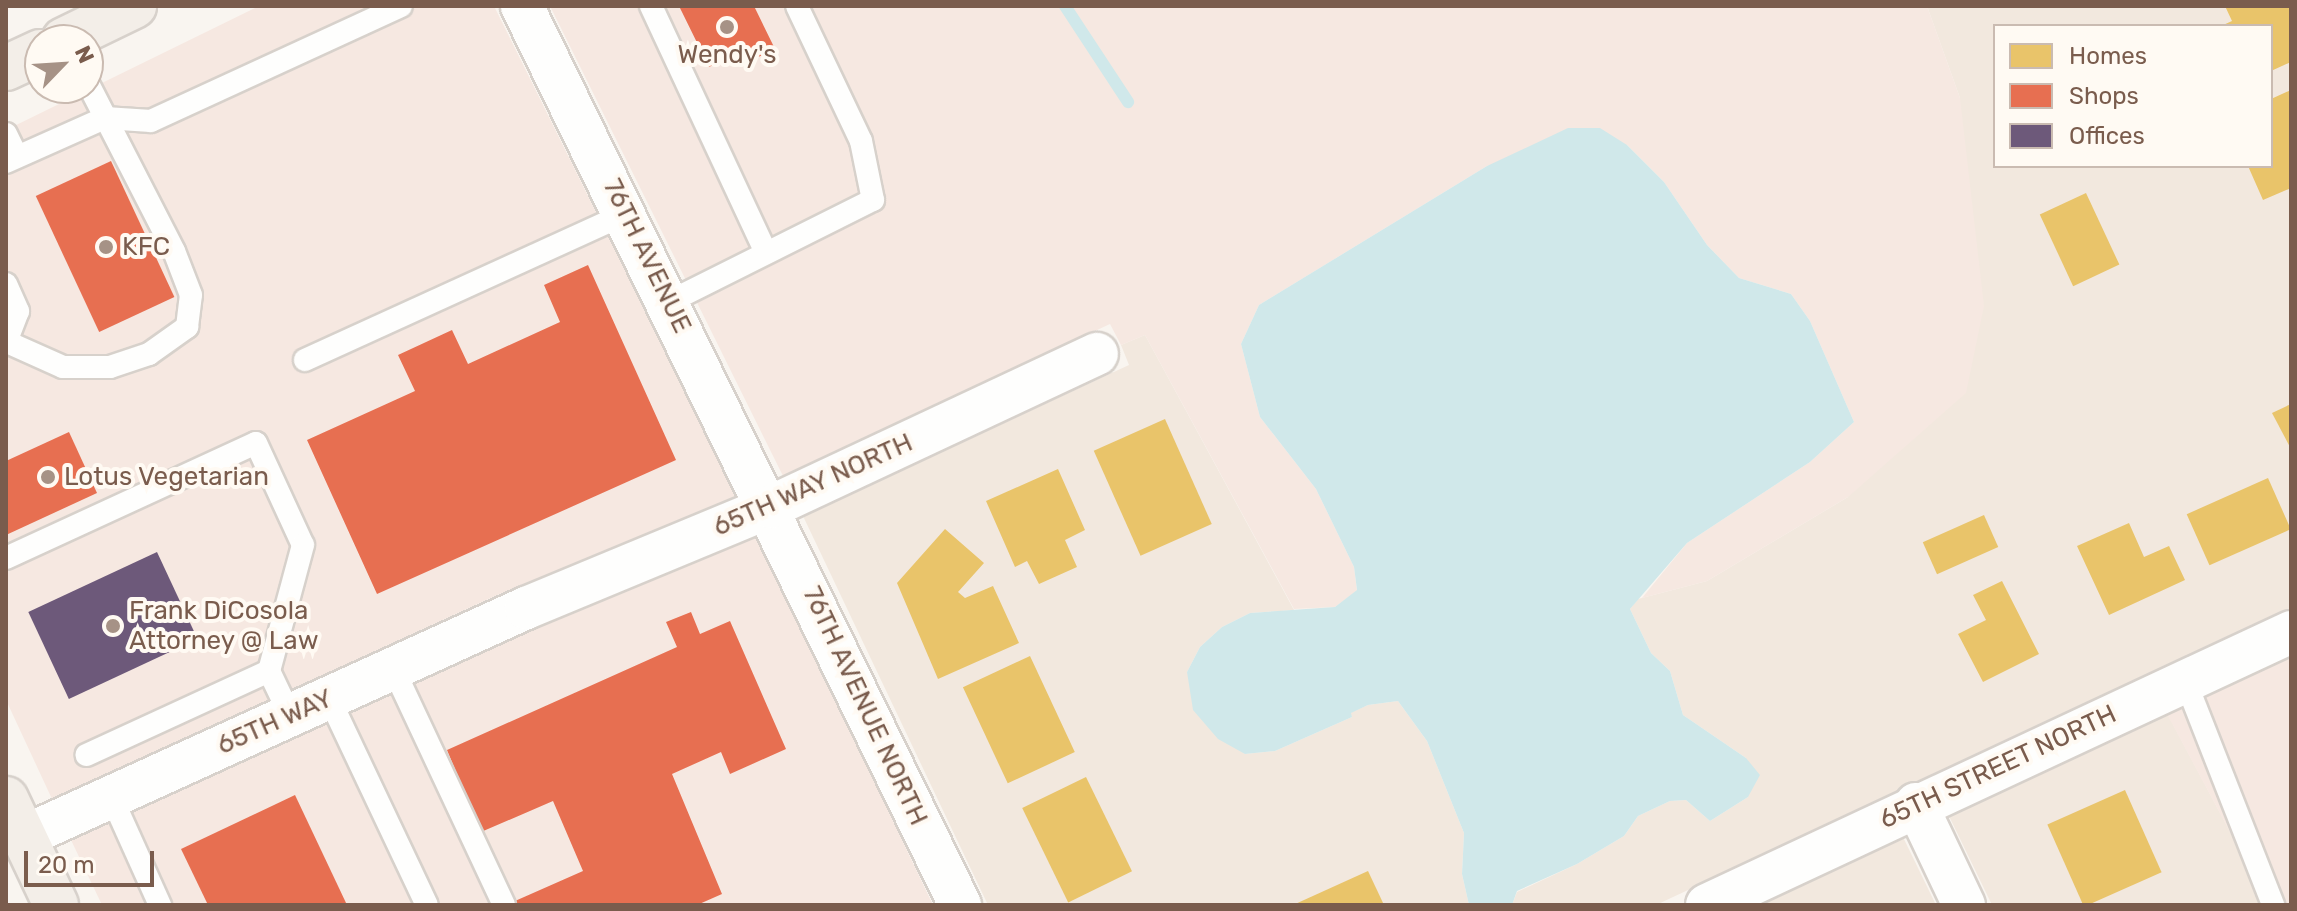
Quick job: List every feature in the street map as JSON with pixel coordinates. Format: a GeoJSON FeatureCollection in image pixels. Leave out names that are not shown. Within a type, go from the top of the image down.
{"type":"FeatureCollection","features":[{"type":"Feature","properties":{"kind":"main road"},"geometry":{"type":"LineString","coordinates":[[97,24],[134,6]]}},
{"type":"Feature","properties":{"kind":"main road"},"geometry":{"type":"LineString","coordinates":[[15,818],[56,905]]}},
{"type":"Feature","properties":{"kind":"street","name":"76TH AVENUE"},"geometry":{"type":"LineString","coordinates":[[522,6],[770,507]]}},
{"type":"Feature","properties":{"kind":"street","name":"65TH WAY NORTH"},"geometry":{"type":"LineString","coordinates":[[526,608],[770,507],[1097,354]]}},
{"type":"Feature","properties":{"kind":"street","name":"76TH AVENUE NORTH"},"geometry":{"type":"LineString","coordinates":[[770,507],[960,905]]}},
{"type":"Feature","properties":{"kind":"street","name":"65TH WAY"},"geometry":{"type":"LineString","coordinates":[[15,818],[111,796],[526,608]]}},
{"type":"Feature","properties":{"kind":"street","name":"65TH STREET NORTH"},"geometry":{"type":"LineString","coordinates":[[1707,905],[1916,804],[2291,632]]}},
{"type":"Feature","properties":{"kind":"street"},"geometry":{"type":"LineString","coordinates":[[1916,804],[1964,905]]}},
{"type":"Feature","properties":{"kind":"lane"},"geometry":{"type":"LineString","coordinates":[[6,134],[12,160],[105,118],[151,121],[366,13],[401,6]]}},
{"type":"Feature","properties":{"kind":"lane"},"geometry":{"type":"LineString","coordinates":[[651,6],[766,253]]}},
{"type":"Feature","properties":{"kind":"lane"},"geometry":{"type":"LineString","coordinates":[[669,302],[873,200],[861,141],[797,6]]}},
{"type":"Feature","properties":{"kind":"lane"},"geometry":{"type":"LineString","coordinates":[[6,284],[18,311],[6,342],[63,367],[110,367],[149,354],[187,327],[191,295],[174,251],[98,104]]}},
{"type":"Feature","properties":{"kind":"lane"},"geometry":{"type":"LineString","coordinates":[[305,360],[626,214]]}},
{"type":"Feature","properties":{"kind":"lane"},"geometry":{"type":"LineString","coordinates":[[6,558],[256,443],[303,545],[269,671],[290,715]]}},
{"type":"Feature","properties":{"kind":"lane"},"geometry":{"type":"LineString","coordinates":[[393,668],[504,905]]}},
{"type":"Feature","properties":{"kind":"lane"},"geometry":{"type":"LineString","coordinates":[[86,755],[269,671]]}},
{"type":"Feature","properties":{"kind":"lane"},"geometry":{"type":"LineString","coordinates":[[2185,680],[2273,905]]}},
{"type":"Feature","properties":{"kind":"lane"},"geometry":{"type":"LineString","coordinates":[[329,698],[427,905]]}},
{"type":"Feature","properties":{"kind":"lane"},"geometry":{"type":"LineString","coordinates":[[111,796],[160,905]]}},
{"type":"Feature","properties":{"kind":"shaded area"},"geometry":{"type":"Polygon","coordinates":[[[259,6],[494,6],[737,497],[495,596],[52,799],[6,700],[6,130],[59,104],[104,104],[104,82],[259,6]]]}},
{"type":"Feature","properties":{"kind":"shaded area"},"geometry":{"type":"Polygon","coordinates":[[[550,6],[1927,6],[1960,98],[1984,306],[1966,393],[1848,497],[1707,581],[1642,598],[1687,543],[1810,462],[1854,422],[1810,321],[1791,294],[1739,278],[1707,245],[1664,182],[1627,145],[1487,166],[1259,305],[1241,344],[1260,417],[1316,489],[1354,567],[1357,591],[1335,607],[1294,609],[1145,335],[1121,345],[1110,324],[783,476],[550,6]]]}},
{"type":"Feature","properties":{"kind":"shaded area"},"geometry":{"type":"Polygon","coordinates":[[[1927,6],[2291,6],[2291,608],[1656,905],[1512,905],[1517,892],[1577,864],[1624,836],[1638,816],[1670,801],[1686,800],[1710,821],[1748,797],[1746,758],[1683,715],[1670,671],[1651,653],[1630,609],[1638,599],[1707,581],[1848,497],[1960,98],[1927,6]]]}},
{"type":"Feature","properties":{"kind":"shaded area"},"geometry":{"type":"Polygon","coordinates":[[[1145,335],[1294,610],[1250,613],[1222,627],[1200,647],[1187,672],[1245,754],[1275,751],[1352,717],[1350,713],[1368,705],[1398,701],[1427,741],[1464,833],[1462,874],[1469,905],[988,905],[803,516],[1129,365],[1121,345],[1145,335]]]}},
{"type":"Feature","properties":{"kind":"shaded area"},"geometry":{"type":"Polygon","coordinates":[[[757,536],[933,905],[102,905],[71,840],[535,628],[757,536]]]}},
{"type":"Feature","properties":{"kind":"shaded area"},"geometry":{"type":"Polygon","coordinates":[[[2291,657],[2291,905],[2269,905],[2167,714],[2291,657]]]}},
{"type":"Feature","properties":{"kind":"shaded area"},"geometry":{"type":"Polygon","coordinates":[[[2167,713],[2269,905],[1992,905],[1948,814],[2167,713]]]}},
{"type":"Feature","properties":{"kind":"shaded area"},"geometry":{"type":"Polygon","coordinates":[[[1902,835],[1936,905],[1757,905],[1902,835]]]}},
{"type":"Feature","properties":{"kind":"water"},"geometry":{"type":"Polygon","coordinates":[[[1568,128],[1600,128],[1627,145],[1664,182],[1707,245],[1739,278],[1791,294],[1810,321],[1854,422],[1810,462],[1687,543],[1630,609],[1651,653],[1670,671],[1683,715],[1746,758],[1760,775],[1748,797],[1710,821],[1686,800],[1670,801],[1638,816],[1624,836],[1577,864],[1517,891],[1512,905],[1469,905],[1462,874],[1464,833],[1427,741],[1398,701],[1368,705],[1351,713],[1352,717],[1275,751],[1245,754],[1218,739],[1193,710],[1187,672],[1200,647],[1222,627],[1250,613],[1335,607],[1357,590],[1354,567],[1316,489],[1260,417],[1241,344],[1259,305],[1487,166],[1568,128]]]}},
{"type":"Feature","properties":{"kind":"building: Homes"},"geometry":{"type":"Polygon","coordinates":[[[2225,6],[2291,6],[2291,62],[2273,70],[2273,24],[2225,24],[2232,21],[2225,6]]]}},
{"type":"Feature","properties":{"kind":"building: Homes"},"geometry":{"type":"Polygon","coordinates":[[[2291,90],[2291,188],[2263,200],[2249,168],[2273,168],[2273,98],[2291,90]]]}},
{"type":"Feature","properties":{"kind":"building: Homes"},"geometry":{"type":"Polygon","coordinates":[[[2086,193],[2119,265],[2073,286],[2040,215],[2086,193]]]}},
{"type":"Feature","properties":{"kind":"building: Homes"},"geometry":{"type":"Polygon","coordinates":[[[2291,404],[2291,449],[2272,413],[2291,404]]]}},
{"type":"Feature","properties":{"kind":"building: Homes"},"geometry":{"type":"Polygon","coordinates":[[[1165,419],[1212,524],[1141,556],[1094,451],[1165,419]]]}},
{"type":"Feature","properties":{"kind":"building: Homes"},"geometry":{"type":"Polygon","coordinates":[[[1058,469],[1085,530],[1065,540],[1077,567],[1039,584],[1027,561],[1015,567],[986,501],[1058,469]]]}},
{"type":"Feature","properties":{"kind":"building: Homes"},"geometry":{"type":"Polygon","coordinates":[[[2268,478],[2291,529],[2209,565],[2187,514],[2268,478]]]}},
{"type":"Feature","properties":{"kind":"building: Homes"},"geometry":{"type":"Polygon","coordinates":[[[1984,515],[1998,547],[1937,574],[1923,542],[1984,515]]]}},
{"type":"Feature","properties":{"kind":"building: Homes"},"geometry":{"type":"Polygon","coordinates":[[[2129,523],[2144,557],[2169,546],[2185,580],[2109,615],[2077,546],[2129,523]]]}},
{"type":"Feature","properties":{"kind":"building: Homes"},"geometry":{"type":"Polygon","coordinates":[[[945,529],[984,563],[958,592],[965,598],[993,586],[1019,643],[938,679],[897,583],[945,529]]]}},
{"type":"Feature","properties":{"kind":"building: Homes"},"geometry":{"type":"Polygon","coordinates":[[[2002,581],[2039,654],[1983,682],[1958,634],[1986,620],[1973,595],[2002,581]]]}},
{"type":"Feature","properties":{"kind":"building: Homes"},"geometry":{"type":"Polygon","coordinates":[[[1030,656],[1075,752],[1008,783],[963,687],[1030,656]]]}},
{"type":"Feature","properties":{"kind":"building: Homes"},"geometry":{"type":"Polygon","coordinates":[[[1086,777],[1132,871],[1068,902],[1022,808],[1086,777]]]}},
{"type":"Feature","properties":{"kind":"building: Homes"},"geometry":{"type":"Polygon","coordinates":[[[2125,790],[2162,872],[2083,905],[2047,825],[2125,790]]]}},
{"type":"Feature","properties":{"kind":"building: Homes"},"geometry":{"type":"Polygon","coordinates":[[[1368,871],[1384,905],[1293,905],[1368,871]]]}},
{"type":"Feature","properties":{"kind":"building: Shops","name":"Wendy's"},"geometry":{"type":"Polygon","coordinates":[[[679,6],[754,6],[775,49],[752,60],[746,49],[709,67],[679,6]]]}},
{"type":"Feature","properties":{"kind":"building: Shops","name":"KFC"},"geometry":{"type":"Polygon","coordinates":[[[111,161],[174,297],[99,332],[36,196],[111,161]]]}},
{"type":"Feature","properties":{"kind":"building: Shops"},"geometry":{"type":"Polygon","coordinates":[[[588,265],[676,460],[377,594],[307,440],[415,391],[398,355],[452,330],[468,364],[560,322],[544,285],[588,265]]]}},
{"type":"Feature","properties":{"kind":"building: Shops","name":"Lotus Vegetarian"},"geometry":{"type":"Polygon","coordinates":[[[69,432],[97,493],[6,535],[6,461],[69,432]]]}},
{"type":"Feature","properties":{"kind":"building: Shops"},"geometry":{"type":"Polygon","coordinates":[[[691,612],[700,634],[730,621],[786,749],[730,774],[721,752],[672,774],[722,894],[697,905],[517,905],[515,901],[583,871],[553,801],[481,832],[447,750],[677,647],[666,622],[691,612]]]}},
{"type":"Feature","properties":{"kind":"building: Shops"},"geometry":{"type":"Polygon","coordinates":[[[295,795],[347,905],[208,905],[181,849],[295,795]]]}},
{"type":"Feature","properties":{"kind":"building: Offices","name":"Frank DiCosola Attorney @ Law"},"geometry":{"type":"Polygon","coordinates":[[[157,552],[198,639],[69,699],[28,612],[157,552]]]}},
{"type":"Feature","properties":{"kind":"waterway"},"geometry":{"type":"LineString","coordinates":[[1065,6],[1128,102]]}},
{"type":"Feature","properties":{"kind":"place","name":"Wendy's"},"geometry":{"type":"Point","coordinates":[727,27]}},
{"type":"Feature","properties":{"kind":"place","name":"KFC"},"geometry":{"type":"Point","coordinates":[106,247]}},
{"type":"Feature","properties":{"kind":"place","name":"Lotus Vegetarian"},"geometry":{"type":"Point","coordinates":[48,477]}},
{"type":"Feature","properties":{"kind":"place","name":"Frank DiCosola Attorney @ Law"},"geometry":{"type":"Point","coordinates":[113,626]}}]}
